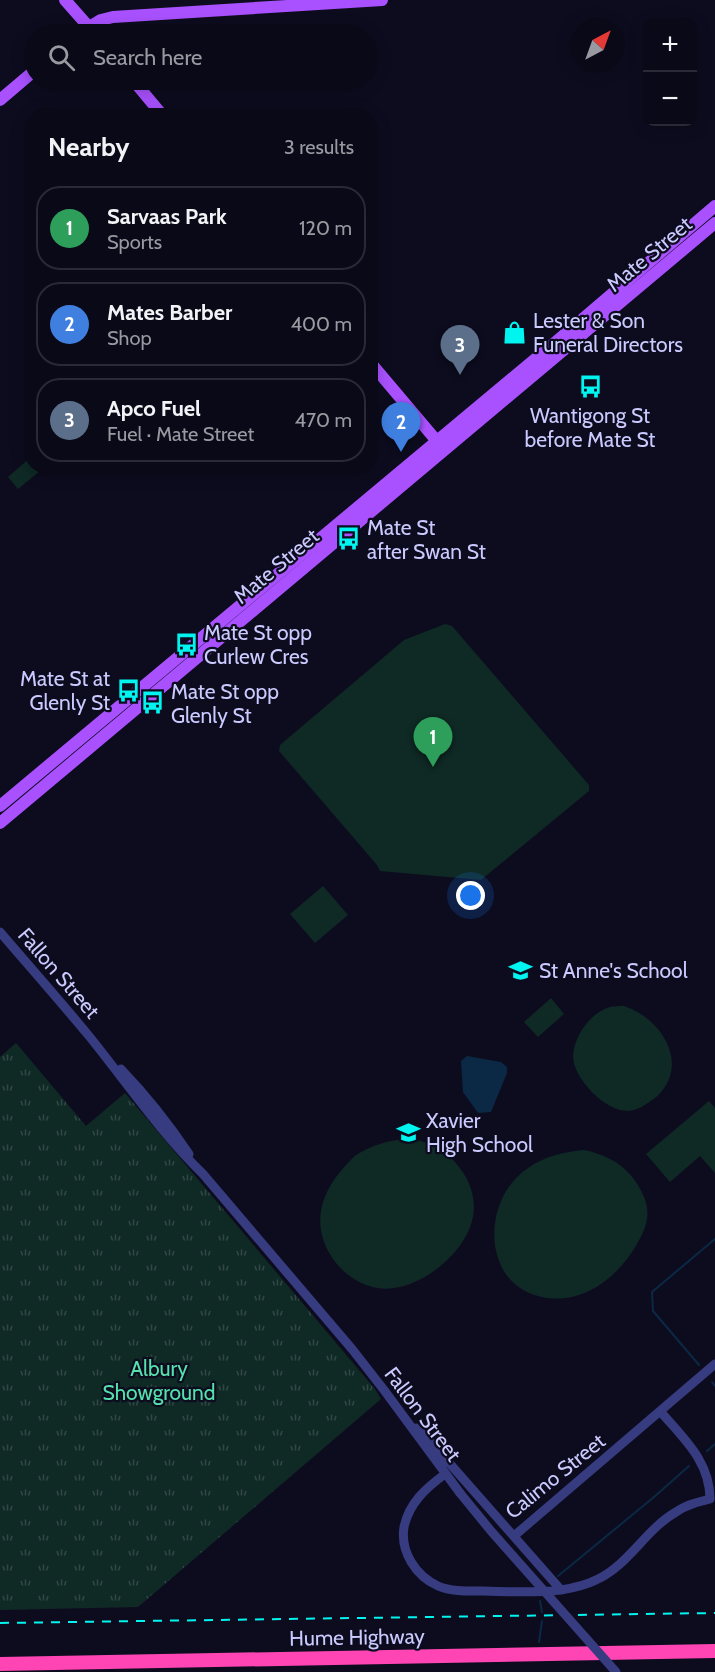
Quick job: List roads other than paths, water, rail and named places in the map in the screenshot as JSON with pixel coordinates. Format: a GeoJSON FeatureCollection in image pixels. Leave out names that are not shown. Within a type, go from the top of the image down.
{"type":"FeatureCollection","features":[{"type":"Feature","properties":{"kind":"highway","name":"Hume Highway"},"geometry":{"type":"LineString","coordinates":[[0,1664],[715,1652]]}},
{"type":"Feature","properties":{"kind":"main road"},"geometry":{"type":"LineString","coordinates":[[65,0],[82,24]]}},
{"type":"Feature","properties":{"kind":"main road"},"geometry":{"type":"LineString","coordinates":[[96,24],[113,16],[382,0]]}},
{"type":"Feature","properties":{"kind":"main road"},"geometry":{"type":"LineString","coordinates":[[0,100],[24,80]]}},
{"type":"Feature","properties":{"kind":"main road"},"geometry":{"type":"LineString","coordinates":[[141,90],[156,108]]}},
{"type":"Feature","properties":{"kind":"main road","name":"Mate Street"},"geometry":{"type":"LineString","coordinates":[[0,823],[715,206]]}},
{"type":"Feature","properties":{"kind":"main road","name":"Mate Street"},"geometry":{"type":"LineString","coordinates":[[0,806],[440,445],[566,349],[715,223]]}},
{"type":"Feature","properties":{"kind":"main road"},"geometry":{"type":"LineString","coordinates":[[378,371],[440,445]]}},
{"type":"Feature","properties":{"kind":"street","name":"Fallon Street"},"geometry":{"type":"LineString","coordinates":[[0,932],[136,1091],[177,1135],[203,1174],[351,1349],[460,1494],[616,1672]]}},
{"type":"Feature","properties":{"kind":"street","name":"Calimo Street"},"geometry":{"type":"LineString","coordinates":[[403,1416],[429,1440],[514,1536],[715,1365]]}},
{"type":"Feature","properties":{"kind":"street"},"geometry":{"type":"LineString","coordinates":[[445,1474],[415,1500],[406,1521],[403,1534],[405,1549],[409,1559],[421,1575],[438,1586],[454,1590],[514,1592],[577,1587],[614,1570],[675,1512],[692,1503],[710,1499],[710,1486],[698,1456],[660,1411]]}},
{"type":"Feature","properties":{"kind":"street"},"geometry":{"type":"LineString","coordinates":[[514,1536],[561,1590]]}},
{"type":"Feature","properties":{"kind":"water"},"geometry":{"type":"Polygon","coordinates":[[[467,1056],[501,1062],[507,1067],[507,1073],[491,1112],[478,1113],[463,1092],[461,1061],[467,1056]]]}},
{"type":"Feature","properties":{"kind":"waterway"},"geometry":{"type":"LineString","coordinates":[[699,1365],[653,1311],[652,1292],[715,1239]]}},
{"type":"Feature","properties":{"kind":"waterway"},"geometry":{"type":"LineString","coordinates":[[712,1382],[715,1386]]}},
{"type":"Feature","properties":{"kind":"waterway"},"geometry":{"type":"LineString","coordinates":[[707,1451],[715,1444]]}},
{"type":"Feature","properties":{"kind":"waterway"},"geometry":{"type":"LineString","coordinates":[[558,1576],[689,1466]]}},
{"type":"Feature","properties":{"kind":"waterway"},"geometry":{"type":"LineString","coordinates":[[540,1601],[542,1612]]}},
{"type":"Feature","properties":{"kind":"waterway"},"geometry":{"type":"LineString","coordinates":[[539,1642],[542,1621]]}},
{"type":"Feature","properties":{"kind":"railway"},"geometry":{"type":"LineString","coordinates":[[0,1623],[715,1613]]}},
{"type":"Feature","properties":{"kind":"place","name":"Lester & Son Funeral Directors"},"geometry":{"type":"Point","coordinates":[515,332]}},
{"type":"Feature","properties":{"kind":"place","name":"Apco Fuel"},"geometry":{"type":"Point","coordinates":[460,375]}},
{"type":"Feature","properties":{"kind":"place","name":"Wantigong St before Mate St"},"geometry":{"type":"Point","coordinates":[590,387]}},
{"type":"Feature","properties":{"kind":"place","name":"Mates Barber"},"geometry":{"type":"Point","coordinates":[401,452]}},
{"type":"Feature","properties":{"kind":"place","name":"Mate St after Swan St"},"geometry":{"type":"Point","coordinates":[349,539]}},
{"type":"Feature","properties":{"kind":"place","name":"Mate St opp Curlew Cres"},"geometry":{"type":"Point","coordinates":[186,644]}},
{"type":"Feature","properties":{"kind":"place","name":"Mate St at Glenly St"},"geometry":{"type":"Point","coordinates":[128,690]}},
{"type":"Feature","properties":{"kind":"place","name":"Mate St opp Glenly St"},"geometry":{"type":"Point","coordinates":[153,703]}},
{"type":"Feature","properties":{"kind":"place","name":"Sarvaas Park"},"geometry":{"type":"Point","coordinates":[433,767]}},
{"type":"Feature","properties":{"kind":"place","name":"St Anne's School"},"geometry":{"type":"Point","coordinates":[521,970]}},
{"type":"Feature","properties":{"kind":"place","name":"Xavier High School"},"geometry":{"type":"Point","coordinates":[408,1132]}},
{"type":"Feature","properties":{"kind":"park label","name":"Albury Showground"},"geometry":{"type":"Point","coordinates":[159,1380]}}]}
